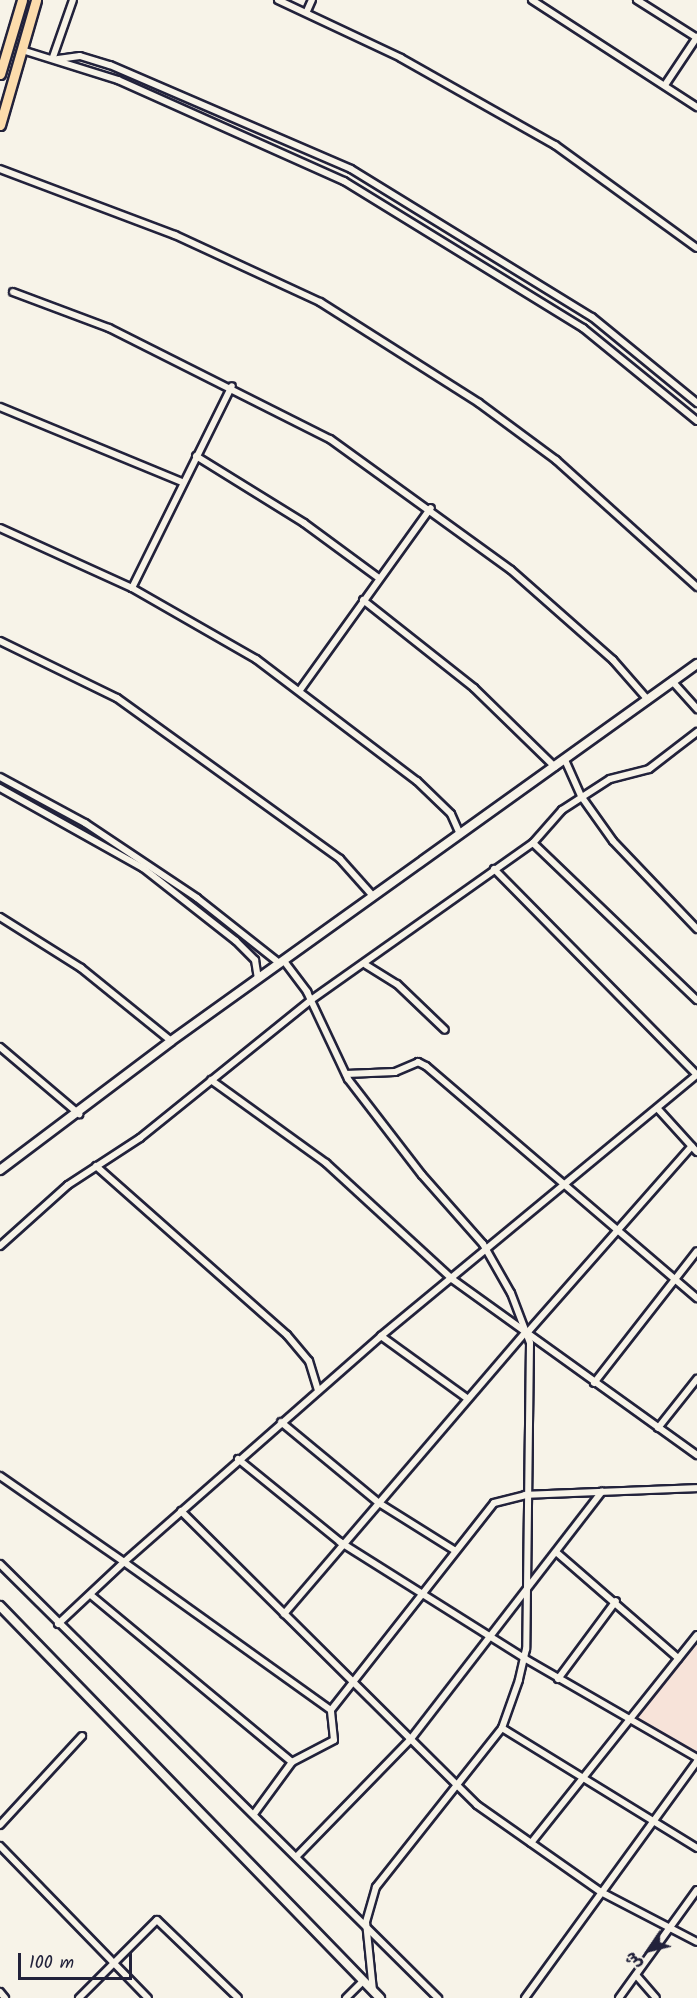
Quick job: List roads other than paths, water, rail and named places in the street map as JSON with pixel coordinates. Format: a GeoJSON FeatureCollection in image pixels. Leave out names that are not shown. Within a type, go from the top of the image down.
{"type":"FeatureCollection","features":[{"type":"Feature","properties":{"kind":"main road"},"geometry":{"type":"LineString","coordinates":[[0,74],[22,0]]}},
{"type":"Feature","properties":{"kind":"main road"},"geometry":{"type":"LineString","coordinates":[[0,125],[36,0]]}},
{"type":"Feature","properties":{"kind":"street"},"geometry":{"type":"LineString","coordinates":[[55,58],[73,0]]}},
{"type":"Feature","properties":{"kind":"street"},"geometry":{"type":"LineString","coordinates":[[278,0],[307,11],[555,145],[697,248]]}},
{"type":"Feature","properties":{"kind":"street"},"geometry":{"type":"LineString","coordinates":[[307,11],[312,0]]}},
{"type":"Feature","properties":{"kind":"street"},"geometry":{"type":"LineString","coordinates":[[532,0],[541,2],[697,107]]}},
{"type":"Feature","properties":{"kind":"street"},"geometry":{"type":"LineString","coordinates":[[637,0],[697,38],[665,85]]}},
{"type":"Feature","properties":{"kind":"street"},"geometry":{"type":"LineString","coordinates":[[22,50],[55,58],[277,148],[426,227],[583,328],[697,421]]}},
{"type":"Feature","properties":{"kind":"street"},"geometry":{"type":"LineString","coordinates":[[55,58],[80,56],[110,65],[351,169],[592,317],[697,403]]}},
{"type":"Feature","properties":{"kind":"street"},"geometry":{"type":"LineString","coordinates":[[0,169],[176,235],[339,313],[478,403],[556,460],[697,587]]}},
{"type":"Feature","properties":{"kind":"street"},"geometry":{"type":"LineString","coordinates":[[12,292],[109,328],[232,386],[330,439],[431,508],[600,648],[648,700]]}},
{"type":"Feature","properties":{"kind":"street"},"geometry":{"type":"LineString","coordinates":[[132,588],[182,482],[232,386]]}},
{"type":"Feature","properties":{"kind":"street"},"geometry":{"type":"LineString","coordinates":[[0,407],[182,482]]}},
{"type":"Feature","properties":{"kind":"street"},"geometry":{"type":"LineString","coordinates":[[196,456],[304,523],[379,578]]}},
{"type":"Feature","properties":{"kind":"street"},"geometry":{"type":"LineString","coordinates":[[300,690],[431,508]]}},
{"type":"Feature","properties":{"kind":"street"},"geometry":{"type":"LineString","coordinates":[[0,528],[132,588],[300,690],[417,781],[451,814],[460,834]]}},
{"type":"Feature","properties":{"kind":"street"},"geometry":{"type":"LineString","coordinates":[[363,600],[474,688],[555,767]]}},
{"type":"Feature","properties":{"kind":"street"},"geometry":{"type":"LineString","coordinates":[[0,641],[117,698],[340,859],[373,896]]}},
{"type":"Feature","properties":{"kind":"street"},"geometry":{"type":"LineString","coordinates":[[0,1170],[79,1114],[171,1041],[697,664]]}},
{"type":"Feature","properties":{"kind":"street"},"geometry":{"type":"LineString","coordinates":[[672,681],[695,705]]}},
{"type":"Feature","properties":{"kind":"street"},"geometry":{"type":"LineString","coordinates":[[0,1246],[96,1166],[212,1080],[311,1000],[366,964],[494,869],[533,843],[581,796],[610,779],[649,769],[697,732]]}},
{"type":"Feature","properties":{"kind":"street"},"geometry":{"type":"LineString","coordinates":[[565,760],[581,796],[653,889],[697,929]]}},
{"type":"Feature","properties":{"kind":"street"},"geometry":{"type":"LineString","coordinates":[[0,777],[85,823],[197,898],[281,962],[311,1000],[346,1074],[422,1175],[486,1248],[527,1334],[524,1659],[502,1728],[376,1887],[366,1922],[373,1991]]}},
{"type":"Feature","properties":{"kind":"street"},"geometry":{"type":"LineString","coordinates":[[0,788],[144,868],[236,941],[255,960],[258,978]]}},
{"type":"Feature","properties":{"kind":"street"},"geometry":{"type":"LineString","coordinates":[[533,843],[697,1000]]}},
{"type":"Feature","properties":{"kind":"street"},"geometry":{"type":"LineString","coordinates":[[58,1624],[92,1596],[124,1562],[181,1510],[381,1336],[452,1279],[486,1248],[658,1110],[697,1075],[494,869]]}},
{"type":"Feature","properties":{"kind":"street"},"geometry":{"type":"LineString","coordinates":[[0,917],[81,968],[171,1041]]}},
{"type":"Feature","properties":{"kind":"street"},"geometry":{"type":"LineString","coordinates":[[366,964],[397,984],[446,1030]]}},
{"type":"Feature","properties":{"kind":"street"},"geometry":{"type":"LineString","coordinates":[[0,1047],[49,1083],[79,1114]]}},
{"type":"Feature","properties":{"kind":"street"},"geometry":{"type":"LineString","coordinates":[[346,1074],[395,1072],[418,1062],[568,1183],[697,1298]]}},
{"type":"Feature","properties":{"kind":"street"},"geometry":{"type":"LineString","coordinates":[[212,1080],[326,1163],[452,1279],[697,1455]]}},
{"type":"Feature","properties":{"kind":"street"},"geometry":{"type":"LineString","coordinates":[[284,1614],[340,1542],[379,1503],[618,1228],[694,1149],[658,1110]]}},
{"type":"Feature","properties":{"kind":"street"},"geometry":{"type":"LineString","coordinates":[[96,1166],[287,1335],[309,1361],[318,1391]]}},
{"type":"Feature","properties":{"kind":"street"},"geometry":{"type":"LineString","coordinates":[[594,1383],[697,1251]]}},
{"type":"Feature","properties":{"kind":"street"},"geometry":{"type":"LineString","coordinates":[[381,1336],[468,1399]]}},
{"type":"Feature","properties":{"kind":"street"},"geometry":{"type":"LineString","coordinates":[[658,1428],[697,1379]]}},
{"type":"Feature","properties":{"kind":"street"},"geometry":{"type":"LineString","coordinates":[[281,1422],[379,1503],[454,1550]]}},
{"type":"Feature","properties":{"kind":"street"},"geometry":{"type":"LineString","coordinates":[[238,1460],[340,1542],[524,1659],[630,1718],[697,1759],[652,1816],[525,1998]]}},
{"type":"Feature","properties":{"kind":"street"},"geometry":{"type":"LineString","coordinates":[[0,1476],[331,1710]]}},
{"type":"Feature","properties":{"kind":"street"},"geometry":{"type":"LineString","coordinates":[[254,1814],[292,1762],[334,1740],[331,1710],[355,1682],[454,1550],[494,1503],[525,1495],[697,1488]]}},
{"type":"Feature","properties":{"kind":"street"},"geometry":{"type":"LineString","coordinates":[[298,1855],[410,1740],[602,1492]]}},
{"type":"Feature","properties":{"kind":"street"},"geometry":{"type":"LineString","coordinates":[[181,1510],[355,1682],[455,1785],[531,1843],[601,1892],[697,1942]]}},
{"type":"Feature","properties":{"kind":"street"},"geometry":{"type":"LineString","coordinates":[[556,1552],[616,1601],[678,1658]]}},
{"type":"Feature","properties":{"kind":"street"},"geometry":{"type":"LineString","coordinates":[[0,1564],[58,1624],[366,1922],[438,1998]]}},
{"type":"Feature","properties":{"kind":"street"},"geometry":{"type":"LineString","coordinates":[[92,1596],[292,1762]]}},
{"type":"Feature","properties":{"kind":"street"},"geometry":{"type":"LineString","coordinates":[[558,1678],[616,1601]]}},
{"type":"Feature","properties":{"kind":"street"},"geometry":{"type":"LineString","coordinates":[[0,1606],[380,1998]]}},
{"type":"Feature","properties":{"kind":"street"},"geometry":{"type":"LineString","coordinates":[[531,1843],[579,1778],[697,1635]]}},
{"type":"Feature","properties":{"kind":"street"},"geometry":{"type":"LineString","coordinates":[[502,1728],[579,1778],[652,1816],[697,1848]]}},
{"type":"Feature","properties":{"kind":"street"},"geometry":{"type":"LineString","coordinates":[[0,1825],[82,1736]]}},
{"type":"Feature","properties":{"kind":"street"},"geometry":{"type":"LineString","coordinates":[[0,1846],[148,1998]]}},
{"type":"Feature","properties":{"kind":"street"},"geometry":{"type":"LineString","coordinates":[[619,1998],[672,1928],[697,1890]]}},
{"type":"Feature","properties":{"kind":"street"},"geometry":{"type":"LineString","coordinates":[[79,1998],[157,1920],[238,1998]]}},
{"type":"Feature","properties":{"kind":"street"},"geometry":{"type":"LineString","coordinates":[[636,1975],[656,1998]]}},
{"type":"Feature","properties":{"kind":"street"},"geometry":{"type":"LineString","coordinates":[[346,1998],[363,1981]]}},
{"type":"Feature","properties":{"kind":"street"},"geometry":{"type":"LineString","coordinates":[[0,1992],[5,1998]]}}]}
